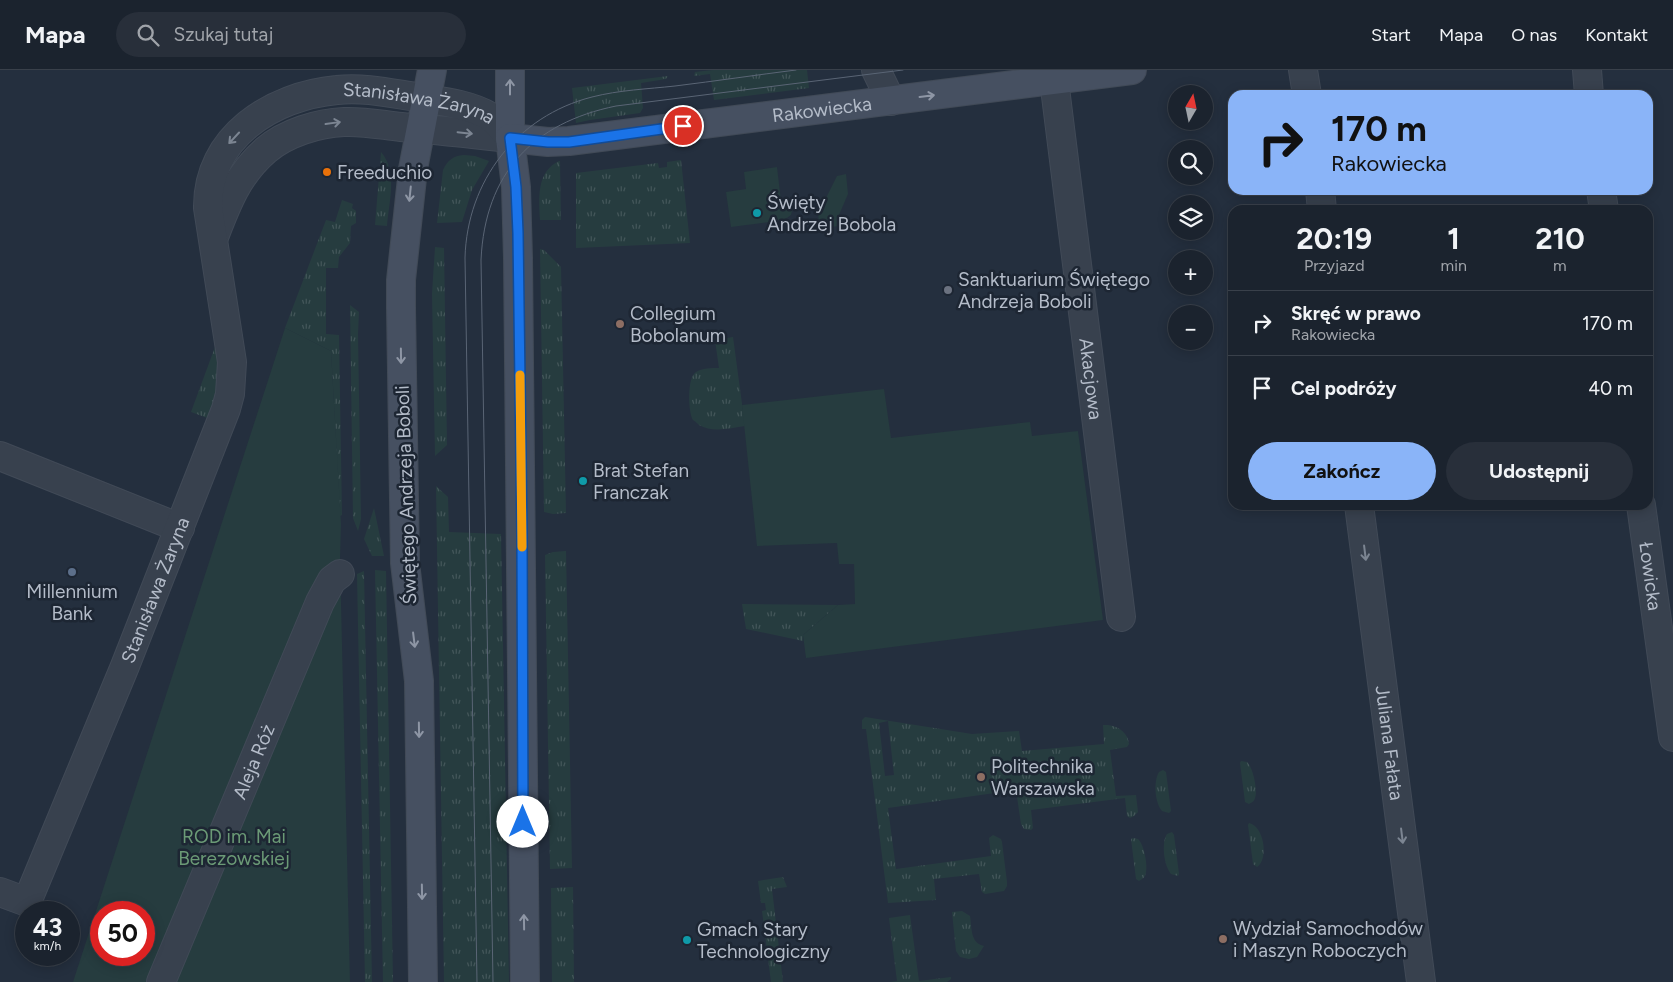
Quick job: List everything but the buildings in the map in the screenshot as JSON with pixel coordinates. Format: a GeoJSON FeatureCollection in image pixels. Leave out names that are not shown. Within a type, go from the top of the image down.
{"type":"FeatureCollection","features":[{"type":"Feature","properties":{"kind":"main road","name":"Świętego Andrzeja Boboli"},"geometry":{"type":"LineString","coordinates":[[423,982],[419,681],[405,563],[401,308],[405,237],[412,169],[432,70]]}},
{"type":"Feature","properties":{"kind":"main road"},"geometry":{"type":"LineString","coordinates":[[510,70],[510,138],[516,187],[518,233],[525,982]]}},
{"type":"Feature","properties":{"kind":"main road","name":"Rakowiecka"},"geometry":{"type":"LineString","coordinates":[[510,138],[569,142],[1132,70]]}},
{"type":"Feature","properties":{"kind":"street"},"geometry":{"type":"LineString","coordinates":[[876,70],[891,101]]}},
{"type":"Feature","properties":{"kind":"street"},"geometry":{"type":"LineString","coordinates":[[1303,70],[1306,90]]}},
{"type":"Feature","properties":{"kind":"street"},"geometry":{"type":"LineString","coordinates":[[1586,70],[1588,90]]}},
{"type":"Feature","properties":{"kind":"street","name":"Akacjowa"},"geometry":{"type":"LineString","coordinates":[[1054,80],[1121,618]]}},
{"type":"Feature","properties":{"kind":"street","name":"Stanisława Żaryna"},"geometry":{"type":"LineString","coordinates":[[0,892],[27,902],[180,528],[230,394],[232,362],[208,208],[208,193],[212,177],[218,160],[228,144],[254,119],[290,100],[313,93],[339,90],[384,92],[477,110],[489,116],[501,126],[510,138]]}},
{"type":"Feature","properties":{"kind":"street","name":"Stanisława Żaryna"},"geometry":{"type":"LineString","coordinates":[[213,239],[229,198],[244,174],[267,149],[286,137],[307,129],[343,122],[510,138]]}},
{"type":"Feature","properties":{"kind":"street"},"geometry":{"type":"LineString","coordinates":[[0,456],[180,528]]}},
{"type":"Feature","properties":{"kind":"street","name":"Juliana Fałata"},"geometry":{"type":"LineString","coordinates":[[1360,510],[1421,982]]}},
{"type":"Feature","properties":{"kind":"street","name":"Łowicka"},"geometry":{"type":"LineString","coordinates":[[1642,510],[1673,737]]}},
{"type":"Feature","properties":{"kind":"street","name":"Aleja Róż"},"geometry":{"type":"LineString","coordinates":[[161,982],[320,602],[332,580],[340,574]]}},
{"type":"Feature","properties":{"kind":"green space"},"geometry":{"type":"Polygon","coordinates":[[[713,70],[807,70],[809,88],[714,100],[710,74],[694,76],[695,72],[713,70]]]}},
{"type":"Feature","properties":{"kind":"green space"},"geometry":{"type":"Polygon","coordinates":[[[668,76],[666,79],[641,83],[643,108],[640,113],[576,123],[572,88],[668,76]]]}},
{"type":"Feature","properties":{"kind":"green space"},"geometry":{"type":"Polygon","coordinates":[[[381,152],[386,160],[391,178],[387,226],[375,225],[381,152]]]}},
{"type":"Feature","properties":{"kind":"green space"},"geometry":{"type":"Polygon","coordinates":[[[464,155],[475,156],[489,161],[472,190],[462,222],[437,223],[443,170],[451,159],[464,155]]]}},
{"type":"Feature","properties":{"kind":"green space"},"geometry":{"type":"Polygon","coordinates":[[[681,160],[690,243],[576,248],[576,173],[658,163],[659,168],[667,167],[667,162],[681,160]]]}},
{"type":"Feature","properties":{"kind":"green space"},"geometry":{"type":"Polygon","coordinates":[[[559,161],[561,220],[540,220],[540,186],[546,172],[559,161]]]}},
{"type":"Feature","properties":{"kind":"green space"},"geometry":{"type":"Polygon","coordinates":[[[777,167],[782,209],[793,207],[791,215],[784,220],[731,227],[726,192],[746,189],[744,172],[777,167]]]}},
{"type":"Feature","properties":{"kind":"green space"},"geometry":{"type":"Polygon","coordinates":[[[846,174],[848,194],[839,215],[840,226],[820,228],[818,214],[837,176],[846,174]]]}},
{"type":"Feature","properties":{"kind":"green space"},"geometry":{"type":"Polygon","coordinates":[[[342,200],[353,204],[352,208],[356,211],[356,223],[351,226],[350,243],[339,257],[338,268],[326,268],[326,334],[339,335],[342,515],[340,516],[331,351],[285,328],[326,220],[335,222],[342,200]]]}},
{"type":"Feature","properties":{"kind":"green space"},"geometry":{"type":"Polygon","coordinates":[[[435,247],[444,248],[447,445],[435,456],[432,294],[435,247]]]}},
{"type":"Feature","properties":{"kind":"green space"},"geometry":{"type":"Polygon","coordinates":[[[540,249],[544,250],[561,267],[566,513],[553,514],[544,512],[540,249]]]}},
{"type":"Feature","properties":{"kind":"green space"},"geometry":{"type":"Polygon","coordinates":[[[350,305],[359,312],[361,519],[358,531],[353,518],[350,305]]]}},
{"type":"Feature","properties":{"kind":"green space","name":"ROD im. Mai Berezowskiej"},"geometry":{"type":"Polygon","coordinates":[[[285,328],[331,351],[341,524],[340,560],[350,982],[73,982],[78,966],[80,966],[90,930],[90,966],[155,966],[155,901],[99,901],[285,328]]]}},
{"type":"Feature","properties":{"kind":"green space"},"geometry":{"type":"Polygon","coordinates":[[[733,337],[745,426],[710,429],[699,425],[691,416],[689,395],[691,380],[698,371],[707,368],[719,368],[715,340],[733,337]]]}},
{"type":"Feature","properties":{"kind":"green space"},"geometry":{"type":"Polygon","coordinates":[[[215,347],[218,374],[210,419],[191,412],[215,347]]]}},
{"type":"Feature","properties":{"kind":"green space"},"geometry":{"type":"Polygon","coordinates":[[[884,389],[891,438],[1030,422],[1032,436],[1078,431],[1103,620],[806,658],[803,635],[838,605],[855,604],[854,564],[839,564],[837,543],[757,546],[742,405],[884,389]]]}},
{"type":"Feature","properties":{"kind":"green space"},"geometry":{"type":"Polygon","coordinates":[[[436,486],[448,497],[449,532],[501,534],[509,982],[444,982],[436,486]]]}},
{"type":"Feature","properties":{"kind":"green space"},"geometry":{"type":"Polygon","coordinates":[[[374,508],[384,556],[372,556],[364,539],[374,508]]]}},
{"type":"Feature","properties":{"kind":"green space"},"geometry":{"type":"Polygon","coordinates":[[[566,551],[572,868],[550,869],[545,555],[566,551]]]}},
{"type":"Feature","properties":{"kind":"green space"},"geometry":{"type":"Polygon","coordinates":[[[375,570],[386,571],[393,982],[383,982],[375,570]]]}},
{"type":"Feature","properties":{"kind":"green space"},"geometry":{"type":"Polygon","coordinates":[[[364,571],[372,982],[365,982],[357,574],[364,571]]]}},
{"type":"Feature","properties":{"kind":"green space"},"geometry":{"type":"Polygon","coordinates":[[[742,604],[838,605],[803,635],[803,641],[746,629],[742,604]]]}},
{"type":"Feature","properties":{"kind":"green space"},"geometry":{"type":"Polygon","coordinates":[[[865,717],[972,734],[1019,731],[1022,751],[1104,744],[1103,725],[1116,727],[1126,735],[1129,744],[1127,747],[1110,750],[1116,796],[1136,795],[1138,812],[1130,818],[1127,816],[1125,798],[1031,810],[1033,828],[1031,830],[1024,829],[1021,824],[1016,790],[888,808],[896,869],[991,856],[989,838],[993,835],[1001,839],[1002,842],[1007,886],[1004,891],[985,894],[982,892],[979,874],[934,879],[936,900],[888,903],[866,729],[862,729],[862,720],[865,717]],[[888,721],[879,723],[885,776],[894,775],[888,721]]]}},
{"type":"Feature","properties":{"kind":"green space"},"geometry":{"type":"Polygon","coordinates":[[[1241,761],[1247,762],[1254,779],[1256,795],[1249,804],[1245,802],[1241,761]]]}},
{"type":"Feature","properties":{"kind":"green space"},"geometry":{"type":"Polygon","coordinates":[[[1163,770],[1166,772],[1171,811],[1169,813],[1162,811],[1156,798],[1157,776],[1163,770]]]}},
{"type":"Feature","properties":{"kind":"green space"},"geometry":{"type":"Polygon","coordinates":[[[1249,823],[1258,830],[1263,843],[1263,857],[1257,867],[1253,864],[1249,823]]]}},
{"type":"Feature","properties":{"kind":"green space"},"geometry":{"type":"Polygon","coordinates":[[[1172,832],[1174,835],[1178,876],[1171,874],[1164,854],[1165,838],[1167,834],[1172,832]]]}},
{"type":"Feature","properties":{"kind":"green space"},"geometry":{"type":"Polygon","coordinates":[[[1131,839],[1138,839],[1140,842],[1146,862],[1145,876],[1139,881],[1136,879],[1131,839]]]}},
{"type":"Feature","properties":{"kind":"green space"},"geometry":{"type":"Polygon","coordinates":[[[783,877],[787,887],[772,889],[783,982],[771,982],[762,911],[766,910],[765,903],[761,903],[758,881],[783,877]]]}},
{"type":"Feature","properties":{"kind":"green space"},"geometry":{"type":"Polygon","coordinates":[[[573,887],[574,982],[552,982],[551,888],[573,887]]]}},
{"type":"Feature","properties":{"kind":"green space"},"geometry":{"type":"Polygon","coordinates":[[[962,911],[970,916],[976,942],[984,946],[977,957],[969,959],[960,957],[956,951],[952,912],[962,911]]]}},
{"type":"Feature","properties":{"kind":"green space"},"geometry":{"type":"Polygon","coordinates":[[[910,915],[919,981],[951,977],[947,982],[890,982],[897,981],[889,918],[910,915]]]}},
{"type":"Feature","properties":{"kind":"tram line"},"geometry":{"type":"LineString","coordinates":[[477,982],[465,258],[468,230],[475,203],[486,178],[501,156],[519,136],[541,119],[565,106],[592,97],[613,93],[796,70]]}},
{"type":"Feature","properties":{"kind":"tram line"},"geometry":{"type":"LineString","coordinates":[[493,982],[481,260],[485,229],[492,202],[504,178],[519,157],[538,139],[560,125],[587,114],[616,106],[903,70]]}},
{"type":"Feature","properties":{"kind":"slow traffic"},"geometry":{"type":"LineString","coordinates":[[520,375],[522,547]]}},
{"type":"Feature","properties":{"kind":"place","name":"Freeduchio"},"geometry":{"type":"Point","coordinates":[327,172]}},
{"type":"Feature","properties":{"kind":"place","name":"Święty Andrzej Bobola"},"geometry":{"type":"Point","coordinates":[757,213]}},
{"type":"Feature","properties":{"kind":"place","name":"Sanktuarium Świętego Andrzeja Boboli"},"geometry":{"type":"Point","coordinates":[948,290]}},
{"type":"Feature","properties":{"kind":"place","name":"Collegium Bobolanum"},"geometry":{"type":"Point","coordinates":[620,324]}},
{"type":"Feature","properties":{"kind":"place","name":"Brat Stefan Franczak"},"geometry":{"type":"Point","coordinates":[583,481]}},
{"type":"Feature","properties":{"kind":"place","name":"Millennium Bank"},"geometry":{"type":"Point","coordinates":[72,572]}},
{"type":"Feature","properties":{"kind":"place","name":"Politechnika Warszawska"},"geometry":{"type":"Point","coordinates":[981,777]}},
{"type":"Feature","properties":{"kind":"place","name":"Wydział Samochodów i Maszyn Roboczych"},"geometry":{"type":"Point","coordinates":[1223,939]}},
{"type":"Feature","properties":{"kind":"place","name":"Gmach Stary Technologiczny"},"geometry":{"type":"Point","coordinates":[687,940]}},
{"type":"Feature","properties":{"kind":"route"},"geometry":{"type":"LineString","coordinates":[[523,822],[518,233],[516,187],[510,138],[569,142],[683,126]]}}]}
